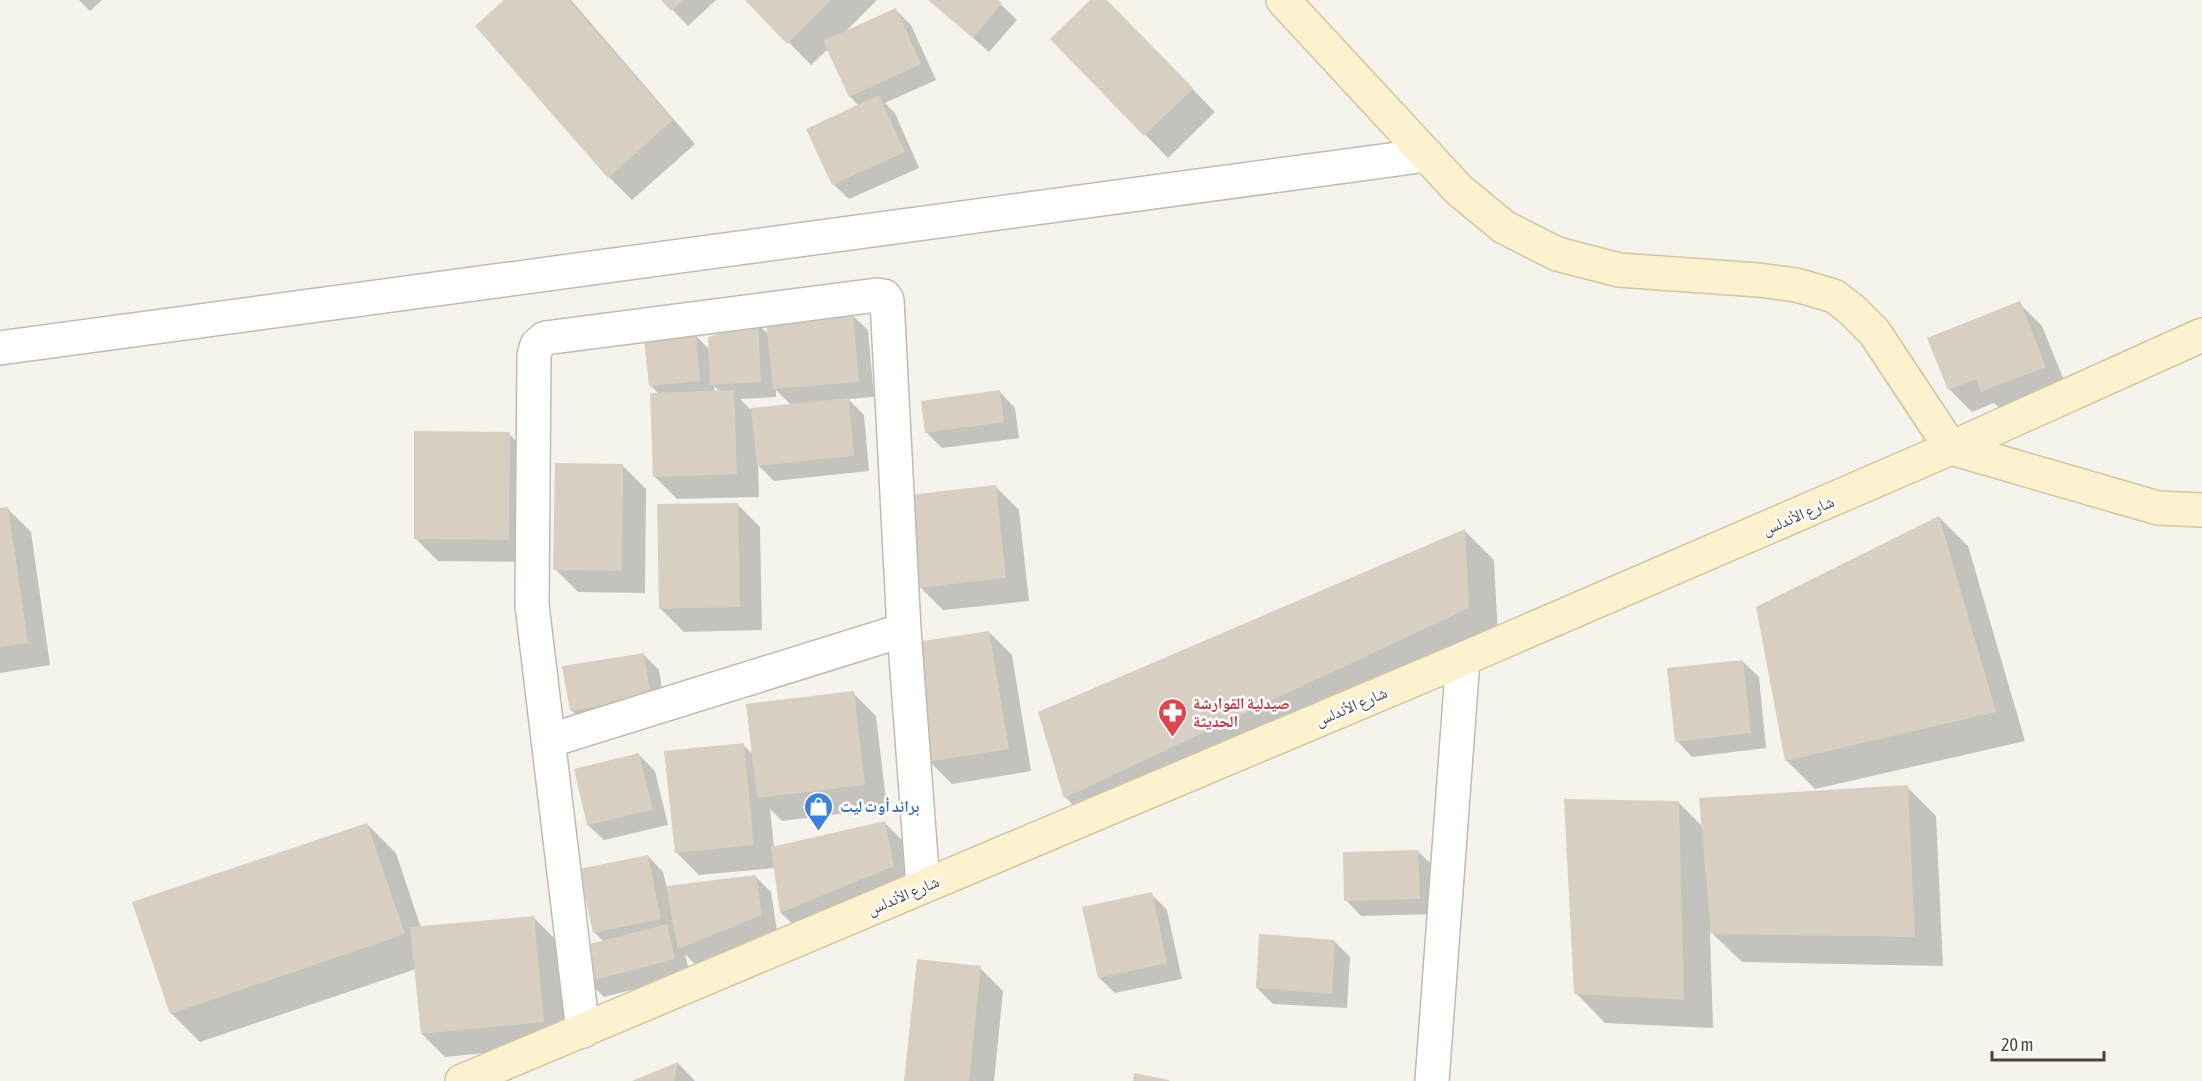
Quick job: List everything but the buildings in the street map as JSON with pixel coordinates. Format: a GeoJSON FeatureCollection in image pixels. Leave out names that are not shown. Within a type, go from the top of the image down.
{"type":"FeatureCollection","features":[{"type":"Feature","properties":{"kind":"main road"},"geometry":{"type":"LineString","coordinates":[[1283,0],[1459,190],[1504,227],[1557,254],[1619,270],[1758,279],[1797,285],[1834,296],[1875,333],[1951,448],[2158,508],[2202,510]]}},
{"type":"Feature","properties":{"kind":"main road","name":"شارع الأندلس"},"geometry":{"type":"LineString","coordinates":[[462,1081],[1463,659],[1951,448],[2202,335]]}},
{"type":"Feature","properties":{"kind":"street"},"geometry":{"type":"LineString","coordinates":[[0,348],[1426,155]]}},
{"type":"Feature","properties":{"kind":"street"},"geometry":{"type":"LineString","coordinates":[[583,1031],[532,605],[534,355],[537,345],[545,338],[884,296],[887,300],[904,630],[923,886]]}},
{"type":"Feature","properties":{"kind":"street"},"geometry":{"type":"LineString","coordinates":[[548,741],[904,630]]}},
{"type":"Feature","properties":{"kind":"street"},"geometry":{"type":"LineString","coordinates":[[1432,1081],[1463,659]]}},
{"type":"Feature","properties":{"kind":"place","name":"صيدلية القوارشة الحديثة"},"geometry":{"type":"Point","coordinates":[1172,738]}},
{"type":"Feature","properties":{"kind":"place","name":"براند أوت ليت"},"geometry":{"type":"Point","coordinates":[819,832]}}]}
